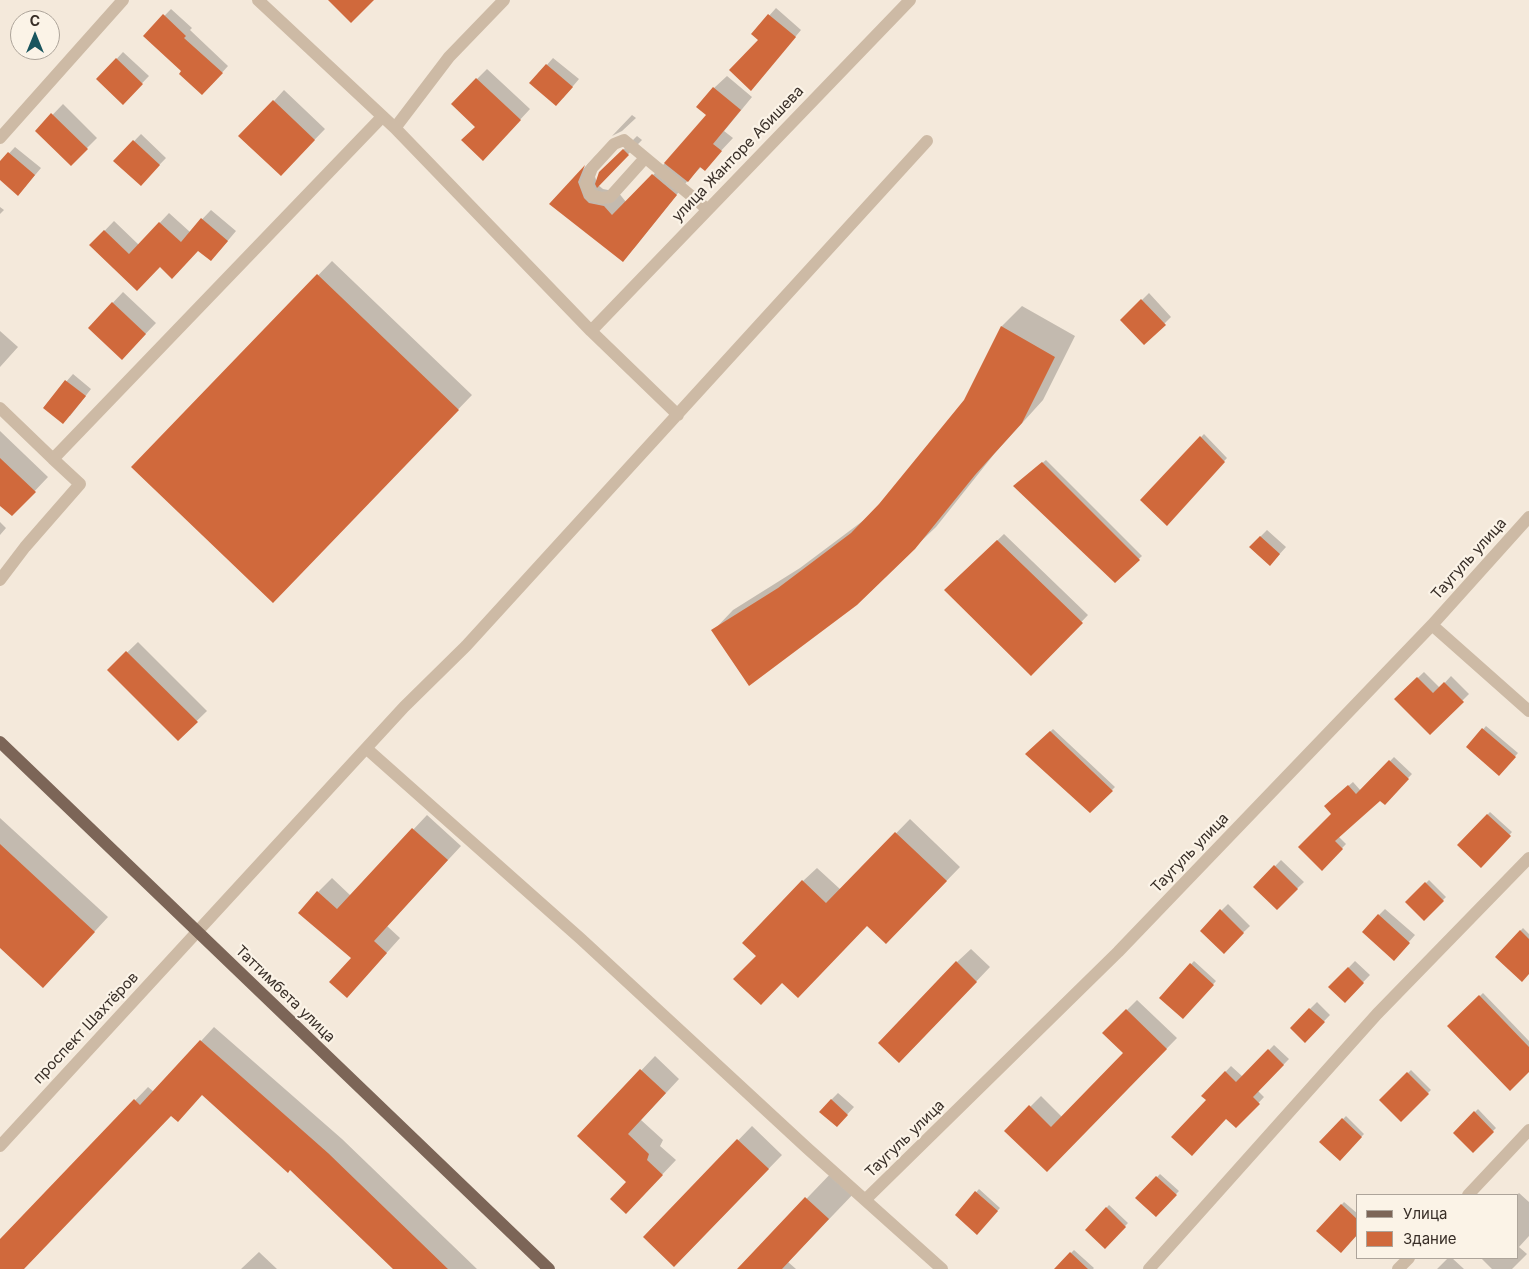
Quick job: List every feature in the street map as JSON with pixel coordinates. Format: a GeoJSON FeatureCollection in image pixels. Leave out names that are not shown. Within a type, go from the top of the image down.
{"type":"FeatureCollection","features":[{"type":"Feature","properties":{"kind":"main road","name":"Таттимбета улица"},"geometry":{"type":"LineString","coordinates":[[0,742],[548,1269]]}},
{"type":"Feature","properties":{"kind":"street"},"geometry":{"type":"LineString","coordinates":[[0,138],[123,0]]}},
{"type":"Feature","properties":{"kind":"street"},"geometry":{"type":"LineString","coordinates":[[258,0],[395,128],[591,331],[678,415]]}},
{"type":"Feature","properties":{"kind":"street"},"geometry":{"type":"LineString","coordinates":[[395,128],[449,57],[504,0]]}},
{"type":"Feature","properties":{"kind":"street","name":"улица Жанторе Абишева"},"geometry":{"type":"LineString","coordinates":[[591,331],[910,0]]}},
{"type":"Feature","properties":{"kind":"street"},"geometry":{"type":"LineString","coordinates":[[53,459],[382,117]]}},
{"type":"Feature","properties":{"kind":"street"},"geometry":{"type":"LineString","coordinates":[[645,158],[610,196],[602,198],[591,195],[586,184],[592,168],[614,144],[624,140],[707,209]]}},
{"type":"Feature","properties":{"kind":"street","name":"проспект Шахтёров"},"geometry":{"type":"LineString","coordinates":[[0,1146],[404,707],[466,646],[927,141]]}},
{"type":"Feature","properties":{"kind":"street"},"geometry":{"type":"LineString","coordinates":[[0,408],[80,484],[25,547],[0,580]]}},
{"type":"Feature","properties":{"kind":"street","name":"Таугуль улица"},"geometry":{"type":"LineString","coordinates":[[865,1200],[1118,952],[1432,625],[1529,517]]}},
{"type":"Feature","properties":{"kind":"street"},"geometry":{"type":"LineString","coordinates":[[1432,625],[1529,711]]}},
{"type":"Feature","properties":{"kind":"street"},"geometry":{"type":"LineString","coordinates":[[367,749],[581,939],[942,1269]]}},
{"type":"Feature","properties":{"kind":"street"},"geometry":{"type":"LineString","coordinates":[[1149,1269],[1377,1014],[1529,858]]}},
{"type":"Feature","properties":{"kind":"street"},"geometry":{"type":"LineString","coordinates":[[1469,1194],[1529,1130]]}},
{"type":"Feature","properties":{"kind":"street"},"geometry":{"type":"LineString","coordinates":[[1398,1269],[1408,1259]]}},
{"type":"Feature","properties":{"kind":"building"},"geometry":{"type":"Polygon","coordinates":[[[328,0],[374,0],[351,23],[328,0]]]}},
{"type":"Feature","properties":{"kind":"building"},"geometry":{"type":"Polygon","coordinates":[[[163,14],[186,36],[184,38],[223,73],[202,95],[179,74],[181,71],[143,36],[163,14]]]}},
{"type":"Feature","properties":{"kind":"building"},"geometry":{"type":"Polygon","coordinates":[[[768,14],[796,37],[751,91],[729,70],[758,40],[751,34],[768,14]]]}},
{"type":"Feature","properties":{"kind":"building"},"geometry":{"type":"Polygon","coordinates":[[[116,58],[143,84],[123,105],[96,79],[116,58]]]}},
{"type":"Feature","properties":{"kind":"building"},"geometry":{"type":"Polygon","coordinates":[[[546,64],[573,87],[556,106],[529,83],[546,64]]]}},
{"type":"Feature","properties":{"kind":"building"},"geometry":{"type":"Polygon","coordinates":[[[476,78],[521,120],[483,161],[461,140],[475,127],[451,104],[476,78]]]}},
{"type":"Feature","properties":{"kind":"building"},"geometry":{"type":"Polygon","coordinates":[[[713,87],[741,110],[713,144],[722,151],[705,171],[700,167],[688,182],[664,163],[706,115],[696,107],[713,87]]]}},
{"type":"Feature","properties":{"kind":"building"},"geometry":{"type":"Polygon","coordinates":[[[273,100],[315,140],[281,176],[238,136],[273,100]]]}},
{"type":"Feature","properties":{"kind":"building"},"geometry":{"type":"Polygon","coordinates":[[[51,113],[88,149],[71,166],[35,131],[51,113]]]}},
{"type":"Feature","properties":{"kind":"building"},"geometry":{"type":"Polygon","coordinates":[[[133,140],[160,165],[141,186],[113,161],[133,140]]]}},
{"type":"Feature","properties":{"kind":"building"},"geometry":{"type":"Polygon","coordinates":[[[623,149],[629,155],[597,188],[595,184],[599,172],[623,149]]]}},
{"type":"Feature","properties":{"kind":"building"},"geometry":{"type":"Polygon","coordinates":[[[8,152],[35,175],[18,196],[0,180],[0,161],[8,152]]]}},
{"type":"Feature","properties":{"kind":"building"},"geometry":{"type":"Polygon","coordinates":[[[585,165],[578,182],[584,198],[589,203],[604,206],[612,215],[652,174],[677,195],[623,262],[549,204],[585,165]]]}},
{"type":"Feature","properties":{"kind":"building"},"geometry":{"type":"Polygon","coordinates":[[[201,218],[228,241],[211,261],[198,251],[172,279],[160,267],[137,291],[89,245],[104,230],[129,254],[159,222],[181,242],[201,218]]]}},
{"type":"Feature","properties":{"kind":"building"},"geometry":{"type":"Polygon","coordinates":[[[317,274],[459,410],[273,603],[131,467],[317,274]]]}},
{"type":"Feature","properties":{"kind":"building"},"geometry":{"type":"Polygon","coordinates":[[[1141,299],[1166,325],[1144,345],[1120,320],[1141,299]]]}},
{"type":"Feature","properties":{"kind":"building"},"geometry":{"type":"Polygon","coordinates":[[[112,302],[146,334],[122,360],[88,328],[112,302]]]}},
{"type":"Feature","properties":{"kind":"building"},"geometry":{"type":"Polygon","coordinates":[[[1001,326],[1055,357],[1022,423],[975,475],[915,549],[857,605],[749,686],[711,630],[778,588],[851,533],[879,504],[964,400],[1001,326]]]}},
{"type":"Feature","properties":{"kind":"building"},"geometry":{"type":"Polygon","coordinates":[[[65,380],[86,396],[63,424],[43,408],[65,380]]]}},
{"type":"Feature","properties":{"kind":"building"},"geometry":{"type":"Polygon","coordinates":[[[1200,436],[1225,462],[1167,526],[1140,500],[1200,436]]]}},
{"type":"Feature","properties":{"kind":"building"},"geometry":{"type":"Polygon","coordinates":[[[0,458],[36,492],[12,516],[0,506],[0,458]]]}},
{"type":"Feature","properties":{"kind":"building"},"geometry":{"type":"Polygon","coordinates":[[[1042,462],[1140,560],[1115,583],[1013,486],[1042,462]]]}},
{"type":"Feature","properties":{"kind":"building"},"geometry":{"type":"Polygon","coordinates":[[[1260,536],[1280,554],[1270,566],[1249,547],[1260,536]]]}},
{"type":"Feature","properties":{"kind":"building"},"geometry":{"type":"Polygon","coordinates":[[[997,540],[1083,623],[1031,676],[944,590],[997,540]]]}},
{"type":"Feature","properties":{"kind":"building"},"geometry":{"type":"Polygon","coordinates":[[[126,651],[198,722],[178,741],[107,670],[126,651]]]}},
{"type":"Feature","properties":{"kind":"building"},"geometry":{"type":"Polygon","coordinates":[[[1417,677],[1433,693],[1444,682],[1464,702],[1430,735],[1394,699],[1417,677]]]}},
{"type":"Feature","properties":{"kind":"building"},"geometry":{"type":"Polygon","coordinates":[[[1482,728],[1516,757],[1499,776],[1466,747],[1482,728]]]}},
{"type":"Feature","properties":{"kind":"building"},"geometry":{"type":"Polygon","coordinates":[[[1050,731],[1113,791],[1090,813],[1025,754],[1050,731]]]}},
{"type":"Feature","properties":{"kind":"building"},"geometry":{"type":"Polygon","coordinates":[[[1389,760],[1409,779],[1385,805],[1380,801],[1335,841],[1343,849],[1322,871],[1298,847],[1331,814],[1324,806],[1348,785],[1356,794],[1389,760]]]}},
{"type":"Feature","properties":{"kind":"building"},"geometry":{"type":"Polygon","coordinates":[[[1487,814],[1511,836],[1481,868],[1457,845],[1487,814]]]}},
{"type":"Feature","properties":{"kind":"building"},"geometry":{"type":"Polygon","coordinates":[[[412,828],[448,860],[374,941],[387,953],[347,998],[329,982],[351,958],[298,913],[317,891],[337,909],[412,828]]]}},
{"type":"Feature","properties":{"kind":"building"},"geometry":{"type":"Polygon","coordinates":[[[895,832],[947,881],[886,944],[867,926],[798,998],[782,983],[761,1005],[733,979],[756,956],[742,943],[802,880],[826,903],[895,832]]]}},
{"type":"Feature","properties":{"kind":"building"},"geometry":{"type":"Polygon","coordinates":[[[0,844],[95,932],[43,988],[0,948],[0,844]]]}},
{"type":"Feature","properties":{"kind":"building"},"geometry":{"type":"Polygon","coordinates":[[[1274,865],[1298,889],[1277,910],[1253,887],[1274,865]]]}},
{"type":"Feature","properties":{"kind":"building"},"geometry":{"type":"Polygon","coordinates":[[[1425,882],[1444,901],[1424,921],[1405,902],[1425,882]]]}},
{"type":"Feature","properties":{"kind":"building"},"geometry":{"type":"Polygon","coordinates":[[[1220,909],[1244,933],[1224,954],[1200,931],[1220,909]]]}},
{"type":"Feature","properties":{"kind":"building"},"geometry":{"type":"Polygon","coordinates":[[[1378,914],[1410,943],[1394,961],[1362,932],[1378,914]]]}},
{"type":"Feature","properties":{"kind":"building"},"geometry":{"type":"Polygon","coordinates":[[[1520,930],[1529,939],[1529,974],[1522,982],[1495,957],[1520,930]]]}},
{"type":"Feature","properties":{"kind":"building"},"geometry":{"type":"Polygon","coordinates":[[[956,961],[977,982],[899,1063],[878,1043],[956,961]]]}},
{"type":"Feature","properties":{"kind":"building"},"geometry":{"type":"Polygon","coordinates":[[[1190,963],[1214,985],[1183,1019],[1159,998],[1190,963]]]}},
{"type":"Feature","properties":{"kind":"building"},"geometry":{"type":"Polygon","coordinates":[[[1348,967],[1364,983],[1345,1003],[1328,987],[1348,967]]]}},
{"type":"Feature","properties":{"kind":"building"},"geometry":{"type":"Polygon","coordinates":[[[1479,995],[1529,1047],[1529,1072],[1510,1091],[1447,1026],[1479,995]]]}},
{"type":"Feature","properties":{"kind":"building"},"geometry":{"type":"Polygon","coordinates":[[[1309,1008],[1325,1022],[1305,1043],[1290,1028],[1309,1008]]]}},
{"type":"Feature","properties":{"kind":"building"},"geometry":{"type":"Polygon","coordinates":[[[1126,1009],[1167,1049],[1047,1172],[1004,1131],[1029,1105],[1051,1127],[1123,1053],[1102,1033],[1126,1009]]]}},
{"type":"Feature","properties":{"kind":"building"},"geometry":{"type":"Polygon","coordinates":[[[200,1040],[328,1153],[448,1269],[393,1269],[290,1170],[288,1173],[202,1095],[178,1122],[171,1116],[24,1269],[0,1269],[0,1239],[134,1099],[140,1105],[200,1040]]]}},
{"type":"Feature","properties":{"kind":"building"},"geometry":{"type":"Polygon","coordinates":[[[1268,1049],[1284,1065],[1253,1097],[1260,1104],[1236,1128],[1226,1119],[1192,1156],[1171,1137],[1206,1100],[1201,1096],[1225,1071],[1236,1082],[1268,1049]]]}},
{"type":"Feature","properties":{"kind":"building"},"geometry":{"type":"Polygon","coordinates":[[[640,1069],[666,1093],[628,1134],[649,1154],[647,1160],[663,1175],[626,1214],[610,1199],[626,1182],[577,1136],[640,1069]]]}},
{"type":"Feature","properties":{"kind":"building"},"geometry":{"type":"Polygon","coordinates":[[[1407,1072],[1429,1094],[1401,1122],[1379,1100],[1407,1072]]]}},
{"type":"Feature","properties":{"kind":"building"},"geometry":{"type":"Polygon","coordinates":[[[831,1099],[848,1115],[837,1127],[819,1112],[831,1099]]]}},
{"type":"Feature","properties":{"kind":"building"},"geometry":{"type":"Polygon","coordinates":[[[1474,1111],[1494,1132],[1473,1153],[1453,1133],[1474,1111]]]}},
{"type":"Feature","properties":{"kind":"building"},"geometry":{"type":"Polygon","coordinates":[[[1342,1118],[1362,1137],[1340,1161],[1319,1142],[1342,1118]]]}},
{"type":"Feature","properties":{"kind":"building"},"geometry":{"type":"Polygon","coordinates":[[[737,1139],[769,1169],[674,1267],[643,1237],[737,1139]]]}},
{"type":"Feature","properties":{"kind":"building"},"geometry":{"type":"Polygon","coordinates":[[[1156,1176],[1177,1195],[1156,1217],[1135,1198],[1156,1176]]]}},
{"type":"Feature","properties":{"kind":"building"},"geometry":{"type":"Polygon","coordinates":[[[975,1191],[998,1211],[977,1235],[955,1215],[975,1191]]]}},
{"type":"Feature","properties":{"kind":"building"},"geometry":{"type":"Polygon","coordinates":[[[805,1197],[829,1219],[782,1269],[737,1269],[805,1197]]]}},
{"type":"Feature","properties":{"kind":"building"},"geometry":{"type":"Polygon","coordinates":[[[1341,1204],[1356,1218],[1356,1236],[1341,1253],[1316,1231],[1341,1204]]]}},
{"type":"Feature","properties":{"kind":"building"},"geometry":{"type":"Polygon","coordinates":[[[1106,1207],[1126,1227],[1105,1249],[1085,1230],[1106,1207]]]}},
{"type":"Feature","properties":{"kind":"building"},"geometry":{"type":"Polygon","coordinates":[[[1070,1252],[1088,1269],[1054,1269],[1070,1252]]]}}]}
